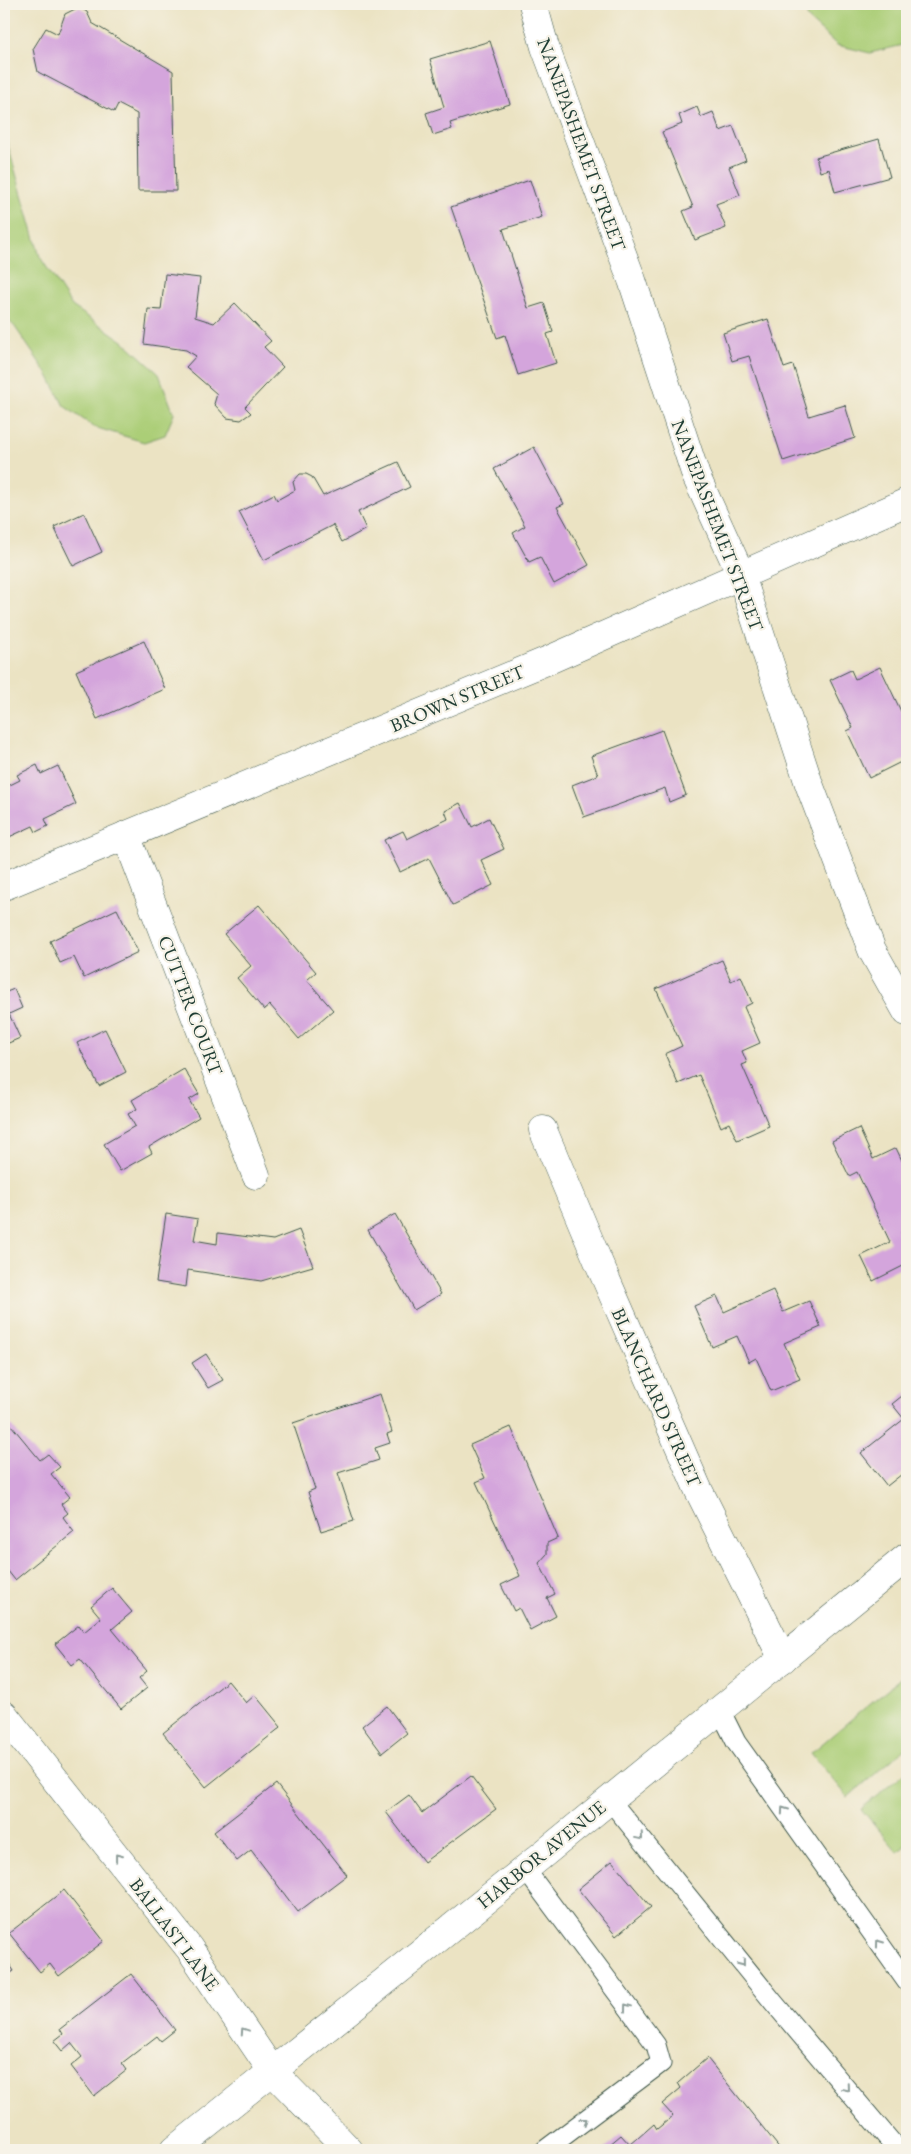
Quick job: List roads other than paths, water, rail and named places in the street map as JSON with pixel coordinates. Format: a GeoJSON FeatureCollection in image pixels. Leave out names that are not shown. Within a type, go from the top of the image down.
{"type":"FeatureCollection","features":[{"type":"Feature","properties":{"kind":"street","name":"NANEPASHEMET STREET"},"geometry":{"type":"LineString","coordinates":[[532,4],[545,47],[632,280],[696,476],[741,575],[809,784],[872,950],[907,1012]]}},
{"type":"Feature","properties":{"kind":"street","name":"BROWN STREET"},"geometry":{"type":"LineString","coordinates":[[4,886],[533,667],[907,502]]}},
{"type":"Feature","properties":{"kind":"street","name":"CUTTER COURT"},"geometry":{"type":"LineString","coordinates":[[126,835],[256,1175]]}},
{"type":"Feature","properties":{"kind":"street","name":"BLANCHARD STREET"},"geometry":{"type":"LineString","coordinates":[[543,1130],[698,1490],[783,1659]]}},
{"type":"Feature","properties":{"kind":"street","name":"HARBOR AVENUE"},"geometry":{"type":"LineString","coordinates":[[174,2150],[525,1869],[608,1799],[907,1557]]}},
{"type":"Feature","properties":{"kind":"street","name":"BALLAST LANE"},"geometry":{"type":"LineString","coordinates":[[4,1715],[189,1948],[272,2071],[348,2150]]}},
{"type":"Feature","properties":{"kind":"lane"},"geometry":{"type":"LineString","coordinates":[[720,1710],[736,1742],[907,1982]]}},
{"type":"Feature","properties":{"kind":"lane"},"geometry":{"type":"LineString","coordinates":[[608,1799],[774,2003],[898,2150]]}},
{"type":"Feature","properties":{"kind":"lane"},"geometry":{"type":"LineString","coordinates":[[525,1869],[656,2046],[661,2063],[545,2150]]}}]}
